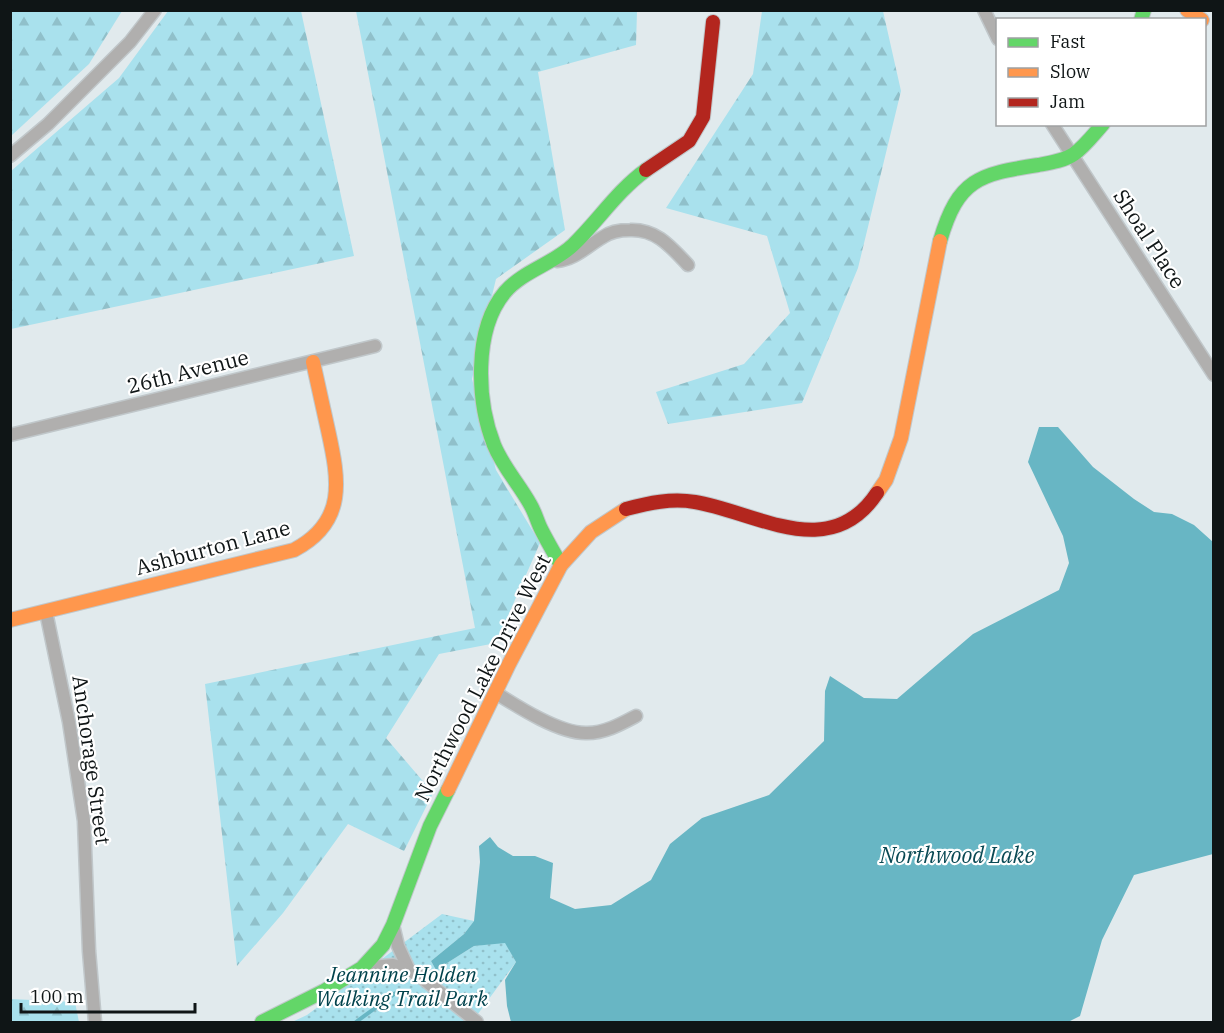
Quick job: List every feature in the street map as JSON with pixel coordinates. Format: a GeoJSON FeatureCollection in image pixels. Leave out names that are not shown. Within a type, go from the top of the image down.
{"type":"FeatureCollection","features":[{"type":"Feature","properties":{"kind":"street"},"geometry":{"type":"LineString","coordinates":[[10,156],[48,124],[130,42],[155,10]]}},
{"type":"Feature","properties":{"kind":"street"},"geometry":{"type":"LineString","coordinates":[[984,10],[996,35]]}},
{"type":"Feature","properties":{"kind":"street"},"geometry":{"type":"LineString","coordinates":[[1187,10],[1200,18]]}},
{"type":"Feature","properties":{"kind":"street"},"geometry":{"type":"LineString","coordinates":[[561,565],[531,505],[494,445],[483,403],[482,348],[490,320],[503,294],[513,284],[573,245],[621,191],[643,172],[689,141],[703,117],[713,22]]}},
{"type":"Feature","properties":{"kind":"street","name":"Shoal Place"},"geometry":{"type":"LineString","coordinates":[[1053,126],[1214,375]]}},
{"type":"Feature","properties":{"kind":"street","name":"Northwood Lake Drive West"},"geometry":{"type":"LineString","coordinates":[[262,1023],[324,991],[362,968],[383,945],[393,925],[430,826],[509,664],[561,565],[591,532],[625,509],[653,501],[695,502],[763,522],[806,531],[821,530],[842,524],[870,504],[886,480],[901,438],[936,259],[947,218],[961,194],[971,184],[997,171],[1054,162],[1073,155],[1101,126]]}},
{"type":"Feature","properties":{"kind":"street"},"geometry":{"type":"LineString","coordinates":[[550,262],[577,255],[605,235],[622,230],[641,230],[659,236],[688,266]]}},
{"type":"Feature","properties":{"kind":"street","name":"26th Avenue"},"geometry":{"type":"LineString","coordinates":[[10,435],[375,346]]}},
{"type":"Feature","properties":{"kind":"street","name":"Ashburton Lane"},"geometry":{"type":"LineString","coordinates":[[10,620],[294,550],[307,544],[327,524],[333,511],[338,483],[337,469],[313,362]]}},
{"type":"Feature","properties":{"kind":"street","name":"Anchorage Street"},"geometry":{"type":"LineString","coordinates":[[46,612],[69,722],[83,812],[89,951],[95,1023]]}},
{"type":"Feature","properties":{"kind":"street"},"geometry":{"type":"LineString","coordinates":[[496,693],[547,722],[573,731],[586,733],[612,728],[636,716]]}},
{"type":"Feature","properties":{"kind":"street"},"geometry":{"type":"LineString","coordinates":[[393,925],[398,946],[409,970]]}},
{"type":"Feature","properties":{"kind":"street"},"geometry":{"type":"LineString","coordinates":[[383,945],[409,970]]}},
{"type":"Feature","properties":{"kind":"street"},"geometry":{"type":"LineString","coordinates":[[362,968],[393,965],[409,970],[421,977],[477,1023]]}},
{"type":"Feature","properties":{"kind":"green space"},"geometry":{"type":"Polygon","coordinates":[[[11,10],[122,11],[89,64],[11,136],[11,10]]]}},
{"type":"Feature","properties":{"kind":"green space"},"geometry":{"type":"Polygon","coordinates":[[[168,11],[301,11],[354,256],[11,329],[11,171],[119,78],[168,11]]]}},
{"type":"Feature","properties":{"kind":"green space"},"geometry":{"type":"Polygon","coordinates":[[[356,11],[637,11],[636,45],[538,72],[565,230],[496,279],[472,379],[496,470],[540,543],[496,643],[439,654],[386,738],[433,793],[404,851],[348,824],[283,913],[237,966],[205,684],[475,628],[356,11]]]}},
{"type":"Feature","properties":{"kind":"green space"},"geometry":{"type":"Polygon","coordinates":[[[762,11],[883,11],[901,91],[858,268],[802,403],[668,424],[656,392],[744,364],[790,313],[767,236],[666,208],[753,74],[762,11]]]}},
{"type":"Feature","properties":{"kind":"green space","name":"Jeannine Holden Walking Trail Park"},"geometry":{"type":"Polygon","coordinates":[[[442,914],[474,921],[464,934],[431,961],[436,970],[474,946],[505,942],[516,962],[472,1022],[292,1022],[307,1015],[442,914]]]}},
{"type":"Feature","properties":{"kind":"green space"},"geometry":{"type":"Polygon","coordinates":[[[11,999],[75,1002],[79,1022],[11,1022],[11,999]]]}},
{"type":"Feature","properties":{"kind":"water","name":"Northwood Lake"},"geometry":{"type":"Polygon","coordinates":[[[1039,427],[1058,427],[1093,467],[1134,499],[1154,512],[1172,514],[1194,525],[1213,542],[1213,854],[1134,875],[1102,940],[1080,1016],[1068,1022],[511,1022],[505,980],[516,962],[505,943],[474,946],[436,970],[431,961],[464,934],[474,921],[480,862],[479,846],[490,837],[498,847],[513,856],[535,856],[553,863],[550,898],[575,909],[611,905],[651,880],[670,844],[702,818],[769,795],[824,741],[825,691],[830,676],[864,698],[897,699],[973,634],[1059,590],[1069,563],[1063,536],[1028,462],[1039,427]]]}},
{"type":"Feature","properties":{"kind":"waterway"},"geometry":{"type":"LineString","coordinates":[[356,1022],[397,992]]}},
{"type":"Feature","properties":{"kind":"traffic: fast"},"geometry":{"type":"LineString","coordinates":[[1142,18],[1144,10]]}},
{"type":"Feature","properties":{"kind":"traffic: fast"},"geometry":{"type":"LineString","coordinates":[[940,241],[955,204],[963,192],[974,183],[1000,172],[1066,158],[1081,148],[1101,126]]}},
{"type":"Feature","properties":{"kind":"traffic: fast"},"geometry":{"type":"LineString","coordinates":[[561,565],[532,507],[502,461],[488,428],[481,367],[487,326],[495,308],[512,285],[565,252],[626,187],[646,170]]}},
{"type":"Feature","properties":{"kind":"traffic: fast"},"geometry":{"type":"LineString","coordinates":[[262,1022],[324,991],[362,968],[383,945],[393,925],[430,826],[448,790]]}},
{"type":"Feature","properties":{"kind":"traffic: slow"},"geometry":{"type":"LineString","coordinates":[[1187,10],[1199,18]]}},
{"type":"Feature","properties":{"kind":"traffic: slow"},"geometry":{"type":"LineString","coordinates":[[877,493],[886,480],[901,438],[940,241]]}},
{"type":"Feature","properties":{"kind":"traffic: slow"},"geometry":{"type":"LineString","coordinates":[[10,620],[294,550],[311,539],[331,513],[336,483],[332,448],[313,362]]}},
{"type":"Feature","properties":{"kind":"traffic: slow"},"geometry":{"type":"LineString","coordinates":[[448,790],[509,664],[561,565],[591,532],[626,509]]}},
{"type":"Feature","properties":{"kind":"traffic: jam"},"geometry":{"type":"LineString","coordinates":[[646,170],[689,141],[703,117],[713,22]]}},
{"type":"Feature","properties":{"kind":"traffic: jam"},"geometry":{"type":"LineString","coordinates":[[626,509],[660,502],[686,501],[718,507],[791,528],[815,530],[837,526],[858,514],[877,493]]}}]}
